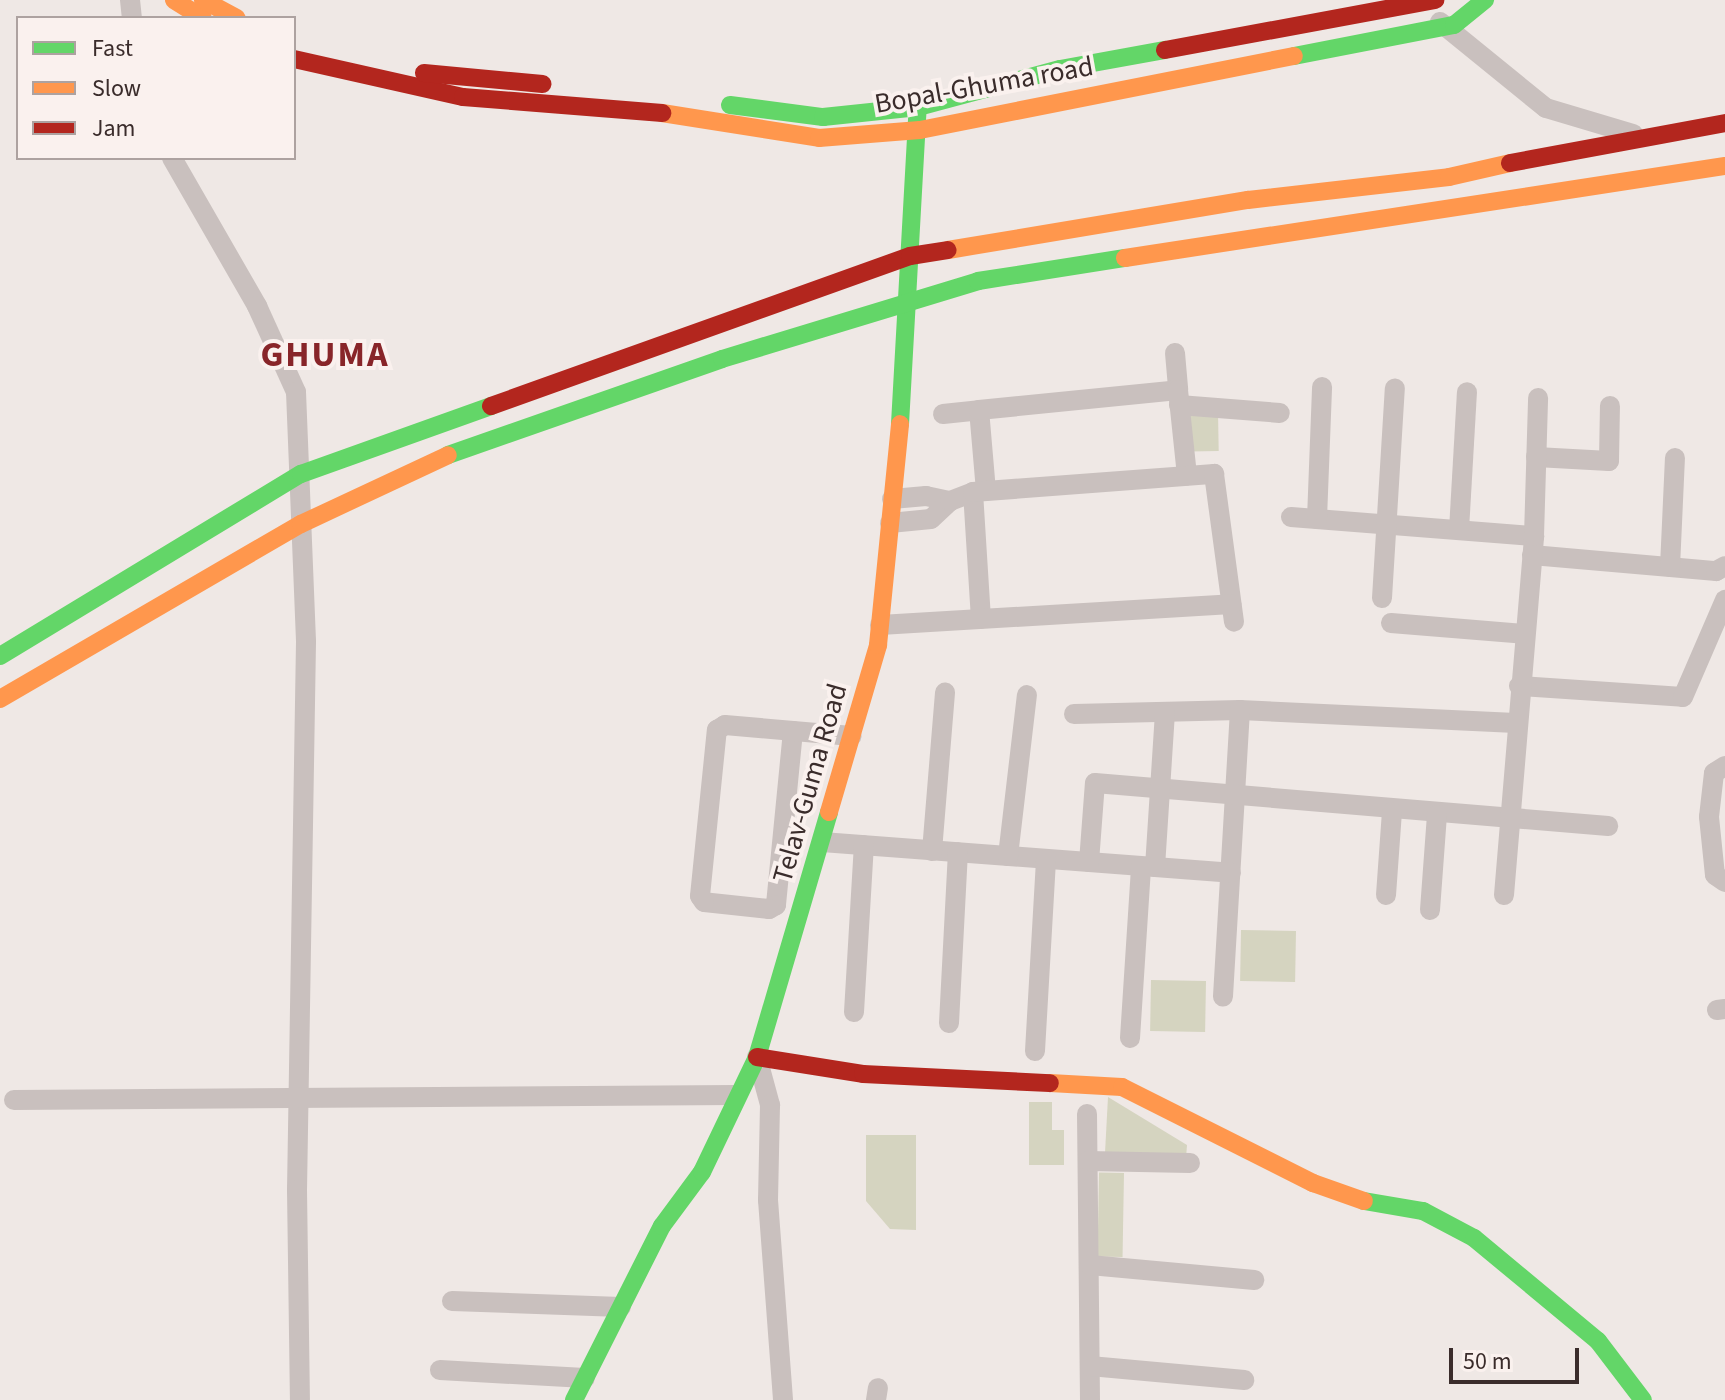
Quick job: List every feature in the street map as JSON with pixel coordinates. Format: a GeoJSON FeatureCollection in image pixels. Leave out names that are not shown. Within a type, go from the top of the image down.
{"type":"FeatureCollection","features":[{"type":"Feature","properties":{"kind":"street"},"geometry":{"type":"LineString","coordinates":[[174,0],[200,16]]}},
{"type":"Feature","properties":{"kind":"street"},"geometry":{"type":"LineString","coordinates":[[203,0],[233,16]]}},
{"type":"Feature","properties":{"kind":"street","name":"Bopal-Ghuma road"},"geometry":{"type":"LineString","coordinates":[[296,59],[463,97],[647,111],[819,138],[920,130],[1454,25],[1485,0]]}},
{"type":"Feature","properties":{"kind":"street"},"geometry":{"type":"LineString","coordinates":[[296,44],[423,73],[823,117],[918,107],[1060,69],[1429,2],[1444,26],[1546,108],[1641,136]]}},
{"type":"Feature","properties":{"kind":"street","name":"Telav-Guma Road"},"geometry":{"type":"LineString","coordinates":[[574,1400],[662,1226],[702,1172],[736,1095],[757,1057],[852,736],[880,625],[908,301],[920,130],[918,107]]}},
{"type":"Feature","properties":{"kind":"street"},"geometry":{"type":"LineString","coordinates":[[0,656],[301,474],[910,256],[1248,200],[1449,177],[1641,136],[1725,123]]}},
{"type":"Feature","properties":{"kind":"street"},"geometry":{"type":"LineString","coordinates":[[173,160],[257,306],[296,392],[301,474],[307,849],[301,1099],[300,1400]]}},
{"type":"Feature","properties":{"kind":"street"},"geometry":{"type":"LineString","coordinates":[[0,699],[301,524],[478,441],[908,301],[978,281],[1725,166]]}},
{"type":"Feature","properties":{"kind":"street"},"geometry":{"type":"LineString","coordinates":[[1175,353],[1187,476]]}},
{"type":"Feature","properties":{"kind":"street"},"geometry":{"type":"LineString","coordinates":[[1317,519],[1322,387]]}},
{"type":"Feature","properties":{"kind":"street"},"geometry":{"type":"LineString","coordinates":[[1382,598],[1395,388]]}},
{"type":"Feature","properties":{"kind":"street"},"geometry":{"type":"LineString","coordinates":[[1459,530],[1467,392]]}},
{"type":"Feature","properties":{"kind":"street"},"geometry":{"type":"LineString","coordinates":[[943,414],[1179,398],[1280,413]]}},
{"type":"Feature","properties":{"kind":"street"},"geometry":{"type":"LineString","coordinates":[[1504,895],[1513,820],[1516,723],[1533,546],[1538,398]]}},
{"type":"Feature","properties":{"kind":"street"},"geometry":{"type":"LineString","coordinates":[[1536,457],[1609,461],[1610,406]]}},
{"type":"Feature","properties":{"kind":"street"},"geometry":{"type":"LineString","coordinates":[[979,410],[981,619]]}},
{"type":"Feature","properties":{"kind":"street"},"geometry":{"type":"LineString","coordinates":[[1670,567],[1675,458]]}},
{"type":"Feature","properties":{"kind":"street"},"geometry":{"type":"LineString","coordinates":[[880,625],[981,619],[1232,613],[1214,474],[979,492],[950,501],[931,519],[890,523]]}},
{"type":"Feature","properties":{"kind":"street"},"geometry":{"type":"LineString","coordinates":[[892,499],[926,496],[950,501]]}},
{"type":"Feature","properties":{"kind":"street"},"geometry":{"type":"LineString","coordinates":[[1291,517],[1459,530],[1533,546],[1670,567],[1716,571],[1725,566]]}},
{"type":"Feature","properties":{"kind":"street"},"geometry":{"type":"LineString","coordinates":[[1519,686],[1683,697],[1725,600]]}},
{"type":"Feature","properties":{"kind":"street"},"geometry":{"type":"LineString","coordinates":[[1391,623],[1524,634]]}},
{"type":"Feature","properties":{"kind":"street"},"geometry":{"type":"LineString","coordinates":[[932,851],[945,693]]}},
{"type":"Feature","properties":{"kind":"street"},"geometry":{"type":"LineString","coordinates":[[1008,856],[1027,695]]}},
{"type":"Feature","properties":{"kind":"street"},"geometry":{"type":"LineString","coordinates":[[1074,714],[1240,710],[1516,723]]}},
{"type":"Feature","properties":{"kind":"street"},"geometry":{"type":"LineString","coordinates":[[1223,996],[1240,710]]}},
{"type":"Feature","properties":{"kind":"street"},"geometry":{"type":"LineString","coordinates":[[1130,1038],[1148,866],[1161,787],[1165,712]]}},
{"type":"Feature","properties":{"kind":"street"},"geometry":{"type":"LineString","coordinates":[[793,731],[776,905],[769,909],[704,902],[700,896],[717,730],[725,725],[852,736]]}},
{"type":"Feature","properties":{"kind":"street"},"geometry":{"type":"LineString","coordinates":[[1725,766],[1714,773],[1709,817],[1715,875],[1725,882]]}},
{"type":"Feature","properties":{"kind":"street"},"geometry":{"type":"LineString","coordinates":[[1089,862],[1095,783],[1161,787],[1392,812],[1608,826]]}},
{"type":"Feature","properties":{"kind":"street"},"geometry":{"type":"LineString","coordinates":[[1386,895],[1392,812]]}},
{"type":"Feature","properties":{"kind":"street"},"geometry":{"type":"LineString","coordinates":[[1430,910],[1437,815]]}},
{"type":"Feature","properties":{"kind":"street"},"geometry":{"type":"LineString","coordinates":[[822,842],[1231,873]]}},
{"type":"Feature","properties":{"kind":"street"},"geometry":{"type":"LineString","coordinates":[[854,1012],[864,845]]}},
{"type":"Feature","properties":{"kind":"street"},"geometry":{"type":"LineString","coordinates":[[949,1023],[958,852]]}},
{"type":"Feature","properties":{"kind":"street"},"geometry":{"type":"LineString","coordinates":[[1035,1051],[1046,859]]}},
{"type":"Feature","properties":{"kind":"street"},"geometry":{"type":"LineString","coordinates":[[783,1400],[768,1200],[770,1105],[757,1057],[863,1074],[1122,1087],[1313,1183],[1369,1203],[1423,1211],[1474,1238],[1598,1341],[1643,1400]]}},
{"type":"Feature","properties":{"kind":"street"},"geometry":{"type":"LineString","coordinates":[[14,1100],[736,1095]]}},
{"type":"Feature","properties":{"kind":"street"},"geometry":{"type":"LineString","coordinates":[[1087,1114],[1090,1400]]}},
{"type":"Feature","properties":{"kind":"street"},"geometry":{"type":"LineString","coordinates":[[1088,1161],[1190,1163]]}},
{"type":"Feature","properties":{"kind":"street"},"geometry":{"type":"LineString","coordinates":[[1090,1265],[1254,1280]]}},
{"type":"Feature","properties":{"kind":"street"},"geometry":{"type":"LineString","coordinates":[[452,1301],[621,1307]]}},
{"type":"Feature","properties":{"kind":"street"},"geometry":{"type":"LineString","coordinates":[[1090,1366],[1244,1380]]}},
{"type":"Feature","properties":{"kind":"street"},"geometry":{"type":"LineString","coordinates":[[440,1370],[585,1378]]}},
{"type":"Feature","properties":{"kind":"green space"},"geometry":{"type":"Polygon","coordinates":[[[1218,411],[1219,451],[1190,452],[1189,412],[1218,411]]]}},
{"type":"Feature","properties":{"kind":"green space"},"geometry":{"type":"Polygon","coordinates":[[[1241,930],[1296,931],[1295,982],[1240,981],[1241,930]]]}},
{"type":"Feature","properties":{"kind":"green space"},"geometry":{"type":"Polygon","coordinates":[[[1151,980],[1206,981],[1205,1032],[1150,1031],[1151,980]]]}},
{"type":"Feature","properties":{"kind":"green space"},"geometry":{"type":"Polygon","coordinates":[[[1108,1097],[1187,1145],[1186,1158],[1105,1153],[1108,1097]]]}},
{"type":"Feature","properties":{"kind":"green space"},"geometry":{"type":"Polygon","coordinates":[[[1029,1102],[1052,1102],[1052,1130],[1064,1130],[1064,1165],[1029,1165],[1029,1102]]]}},
{"type":"Feature","properties":{"kind":"green space"},"geometry":{"type":"Polygon","coordinates":[[[866,1135],[916,1135],[916,1230],[890,1229],[866,1201],[866,1135]]]}},
{"type":"Feature","properties":{"kind":"green space"},"geometry":{"type":"Polygon","coordinates":[[[1099,1173],[1124,1173],[1123,1257],[1098,1257],[1099,1173]]]}},
{"type":"Feature","properties":{"kind":"traffic: fast"},"geometry":{"type":"LineString","coordinates":[[1294,56],[1454,25],[1485,0]]}},
{"type":"Feature","properties":{"kind":"traffic: fast"},"geometry":{"type":"LineString","coordinates":[[730,105],[823,117],[918,107],[1060,69],[1165,50]]}},
{"type":"Feature","properties":{"kind":"traffic: fast"},"geometry":{"type":"LineString","coordinates":[[900,424],[918,107]]}},
{"type":"Feature","properties":{"kind":"traffic: fast"},"geometry":{"type":"LineString","coordinates":[[448,455],[722,359],[978,281],[1125,258]]}},
{"type":"Feature","properties":{"kind":"traffic: fast"},"geometry":{"type":"LineString","coordinates":[[0,656],[301,474],[491,406]]}},
{"type":"Feature","properties":{"kind":"traffic: fast"},"geometry":{"type":"LineString","coordinates":[[574,1400],[662,1226],[702,1172],[757,1057],[829,812]]}},
{"type":"Feature","properties":{"kind":"traffic: fast"},"geometry":{"type":"LineString","coordinates":[[1364,1201],[1423,1211],[1474,1238],[1598,1341],[1643,1400]]}},
{"type":"Feature","properties":{"kind":"traffic: slow"},"geometry":{"type":"LineString","coordinates":[[174,0],[200,16]]}},
{"type":"Feature","properties":{"kind":"traffic: slow"},"geometry":{"type":"LineString","coordinates":[[203,0],[233,16]]}},
{"type":"Feature","properties":{"kind":"traffic: slow"},"geometry":{"type":"LineString","coordinates":[[662,113],[819,138],[920,130],[1294,56]]}},
{"type":"Feature","properties":{"kind":"traffic: slow"},"geometry":{"type":"LineString","coordinates":[[948,250],[1248,200],[1449,177],[1510,163]]}},
{"type":"Feature","properties":{"kind":"traffic: slow"},"geometry":{"type":"LineString","coordinates":[[1125,258],[1725,166]]}},
{"type":"Feature","properties":{"kind":"traffic: slow"},"geometry":{"type":"LineString","coordinates":[[829,812],[878,645],[900,424]]}},
{"type":"Feature","properties":{"kind":"traffic: slow"},"geometry":{"type":"LineString","coordinates":[[0,699],[301,524],[448,455]]}},
{"type":"Feature","properties":{"kind":"traffic: slow"},"geometry":{"type":"LineString","coordinates":[[1050,1083],[1122,1087],[1313,1183],[1364,1201]]}},
{"type":"Feature","properties":{"kind":"traffic: jam"},"geometry":{"type":"LineString","coordinates":[[1165,50],[1435,0]]}},
{"type":"Feature","properties":{"kind":"traffic: jam"},"geometry":{"type":"LineString","coordinates":[[296,59],[463,97],[662,113]]}},
{"type":"Feature","properties":{"kind":"traffic: jam"},"geometry":{"type":"LineString","coordinates":[[424,73],[542,84]]}},
{"type":"Feature","properties":{"kind":"traffic: jam"},"geometry":{"type":"LineString","coordinates":[[1510,163],[1725,123]]}},
{"type":"Feature","properties":{"kind":"traffic: jam"},"geometry":{"type":"LineString","coordinates":[[491,406],[910,256],[948,250]]}},
{"type":"Feature","properties":{"kind":"traffic: jam"},"geometry":{"type":"LineString","coordinates":[[757,1057],[863,1074],[1050,1083]]}},
{"type":"Feature","properties":{"kind":"district","name":"GHUMA"},"geometry":{"type":"Point","coordinates":[325,355]}}]}
